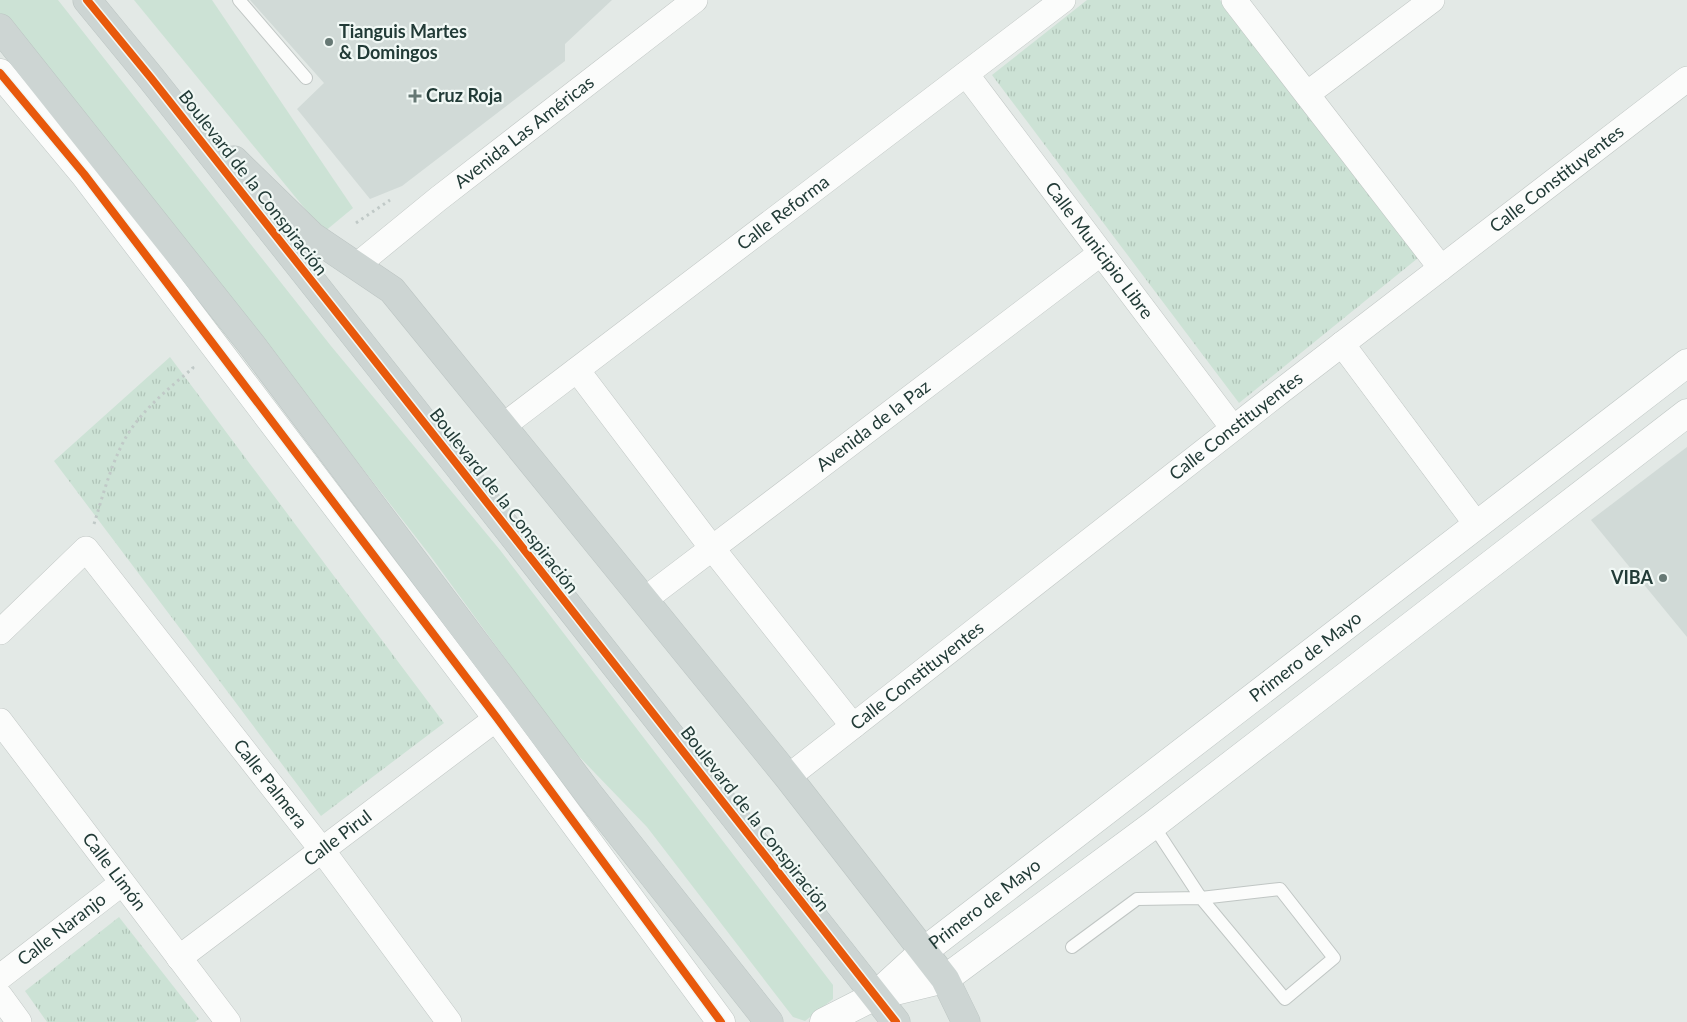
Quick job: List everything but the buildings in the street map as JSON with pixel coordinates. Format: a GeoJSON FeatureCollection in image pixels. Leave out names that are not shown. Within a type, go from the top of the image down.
{"type":"FeatureCollection","features":[{"type":"Feature","properties":{"kind":"main road","name":"Boulevard de la Conspiración"},"geometry":{"type":"LineString","coordinates":[[87,0],[151,78],[896,1022]]}},
{"type":"Feature","properties":{"kind":"main road"},"geometry":{"type":"LineString","coordinates":[[0,28],[251,344],[588,793],[769,1022]]}},
{"type":"Feature","properties":{"kind":"main road"},"geometry":{"type":"LineString","coordinates":[[151,78],[312,236],[392,290],[788,777],[945,979],[966,1022]]}},
{"type":"Feature","properties":{"kind":"street","name":"Avenida Las Américas"},"geometry":{"type":"LineString","coordinates":[[356,266],[438,199],[695,0]]}},
{"type":"Feature","properties":{"kind":"street","name":"Calle Reforma"},"geometry":{"type":"LineString","coordinates":[[503,426],[1063,0]]}},
{"type":"Feature","properties":{"kind":"street"},"geometry":{"type":"LineString","coordinates":[[1234,0],[1441,268]]}},
{"type":"Feature","properties":{"kind":"street"},"geometry":{"type":"LineString","coordinates":[[1307,94],[1432,0]]}},
{"type":"Feature","properties":{"kind":"street"},"geometry":{"type":"LineString","coordinates":[[0,73],[90,181],[497,718],[721,1022]]}},
{"type":"Feature","properties":{"kind":"street","name":"Calle Municipio Libre"},"geometry":{"type":"LineString","coordinates":[[966,74],[1234,428]]}},
{"type":"Feature","properties":{"kind":"street","name":"Calle Constituyentes"},"geometry":{"type":"LineString","coordinates":[[788,777],[1342,344],[1687,79]]}},
{"type":"Feature","properties":{"kind":"street","name":"Avenida de la Paz"},"geometry":{"type":"LineString","coordinates":[[644,600],[1101,252]]}},
{"type":"Feature","properties":{"kind":"street"},"geometry":{"type":"LineString","coordinates":[[1342,344],[1477,524]]}},
{"type":"Feature","properties":{"kind":"street","name":"Primero de Mayo"},"geometry":{"type":"LineString","coordinates":[[875,996],[924,951],[1687,363]]}},
{"type":"Feature","properties":{"kind":"street"},"geometry":{"type":"LineString","coordinates":[[576,370],[712,548],[852,726]]}},
{"type":"Feature","properties":{"kind":"street","name":"Primero de Mayo"},"geometry":{"type":"LineString","coordinates":[[945,979],[1153,825],[1687,413]]}},
{"type":"Feature","properties":{"kind":"street"},"geometry":{"type":"LineString","coordinates":[[0,632],[86,549]]}},
{"type":"Feature","properties":{"kind":"street","name":"Calle Palmera"},"geometry":{"type":"LineString","coordinates":[[86,549],[322,850],[449,1022]]}},
{"type":"Feature","properties":{"kind":"street","name":"Calle Pirul"},"geometry":{"type":"LineString","coordinates":[[179,958],[497,718]]}},
{"type":"Feature","properties":{"kind":"street","name":"Calle Limón"},"geometry":{"type":"LineString","coordinates":[[0,721],[228,1022]]}},
{"type":"Feature","properties":{"kind":"street","name":"Calle Naranjo"},"geometry":{"type":"LineString","coordinates":[[0,976],[122,883]]}},
{"type":"Feature","properties":{"kind":"street"},"geometry":{"type":"LineString","coordinates":[[824,1022],[875,996],[945,979]]}},
{"type":"Feature","properties":{"kind":"street"},"geometry":{"type":"LineString","coordinates":[[0,996],[19,1022]]}},
{"type":"Feature","properties":{"kind":"lane"},"geometry":{"type":"LineString","coordinates":[[239,0],[306,78]]}},
{"type":"Feature","properties":{"kind":"lane"},"geometry":{"type":"LineString","coordinates":[[1072,947],[1137,900],[1200,898],[1280,889],[1334,958],[1285,999],[1200,898],[1153,825]]}},
{"type":"Feature","properties":{"kind":"path"},"geometry":{"type":"LineString","coordinates":[[86,549],[108,478],[126,437],[158,397],[193,368]]}},
{"type":"Feature","properties":{"kind":"shaded area","name":"Cruz Roja"},"geometry":{"type":"Polygon","coordinates":[[[250,0],[612,0],[565,44],[565,61],[402,186],[370,199],[297,109],[324,83],[250,0]]]}},
{"type":"Feature","properties":{"kind":"shaded area","name":"VIBA"},"geometry":{"type":"Polygon","coordinates":[[[1687,447],[1687,637],[1591,520],[1687,447]]]}},
{"type":"Feature","properties":{"kind":"green space"},"geometry":{"type":"Polygon","coordinates":[[[0,0],[58,0],[331,346],[500,550],[833,985],[833,999],[805,1021],[793,1017],[647,827],[568,745],[429,554],[227,294],[0,22],[0,0]]]}},
{"type":"Feature","properties":{"kind":"green space"},"geometry":{"type":"Polygon","coordinates":[[[134,0],[212,0],[353,208],[324,232],[134,0]]]}},
{"type":"Feature","properties":{"kind":"green space"},"geometry":{"type":"Polygon","coordinates":[[[1087,0],[1220,0],[1418,258],[1239,403],[992,75],[1087,0]]]}},
{"type":"Feature","properties":{"kind":"green space"},"geometry":{"type":"Polygon","coordinates":[[[170,357],[444,723],[321,816],[54,461],[170,357]]]}},
{"type":"Feature","properties":{"kind":"green space"},"geometry":{"type":"Polygon","coordinates":[[[119,917],[199,1019],[195,1022],[47,1022],[25,991],[119,917]]]}},
{"type":"Feature","properties":{"kind":"cycle path"},"geometry":{"type":"LineString","coordinates":[[87,0],[459,467],[896,1022]]}},
{"type":"Feature","properties":{"kind":"cycle path"},"geometry":{"type":"LineString","coordinates":[[0,73],[84,174],[148,258],[497,718],[721,1022]]}},
{"type":"Feature","properties":{"kind":"place","name":"Tianguis Martes & Domingos"},"geometry":{"type":"Point","coordinates":[329,42]}},
{"type":"Feature","properties":{"kind":"place","name":"Cruz Roja"},"geometry":{"type":"Point","coordinates":[415,96]}},
{"type":"Feature","properties":{"kind":"place","name":"VIBA"},"geometry":{"type":"Point","coordinates":[1663,578]}}]}
